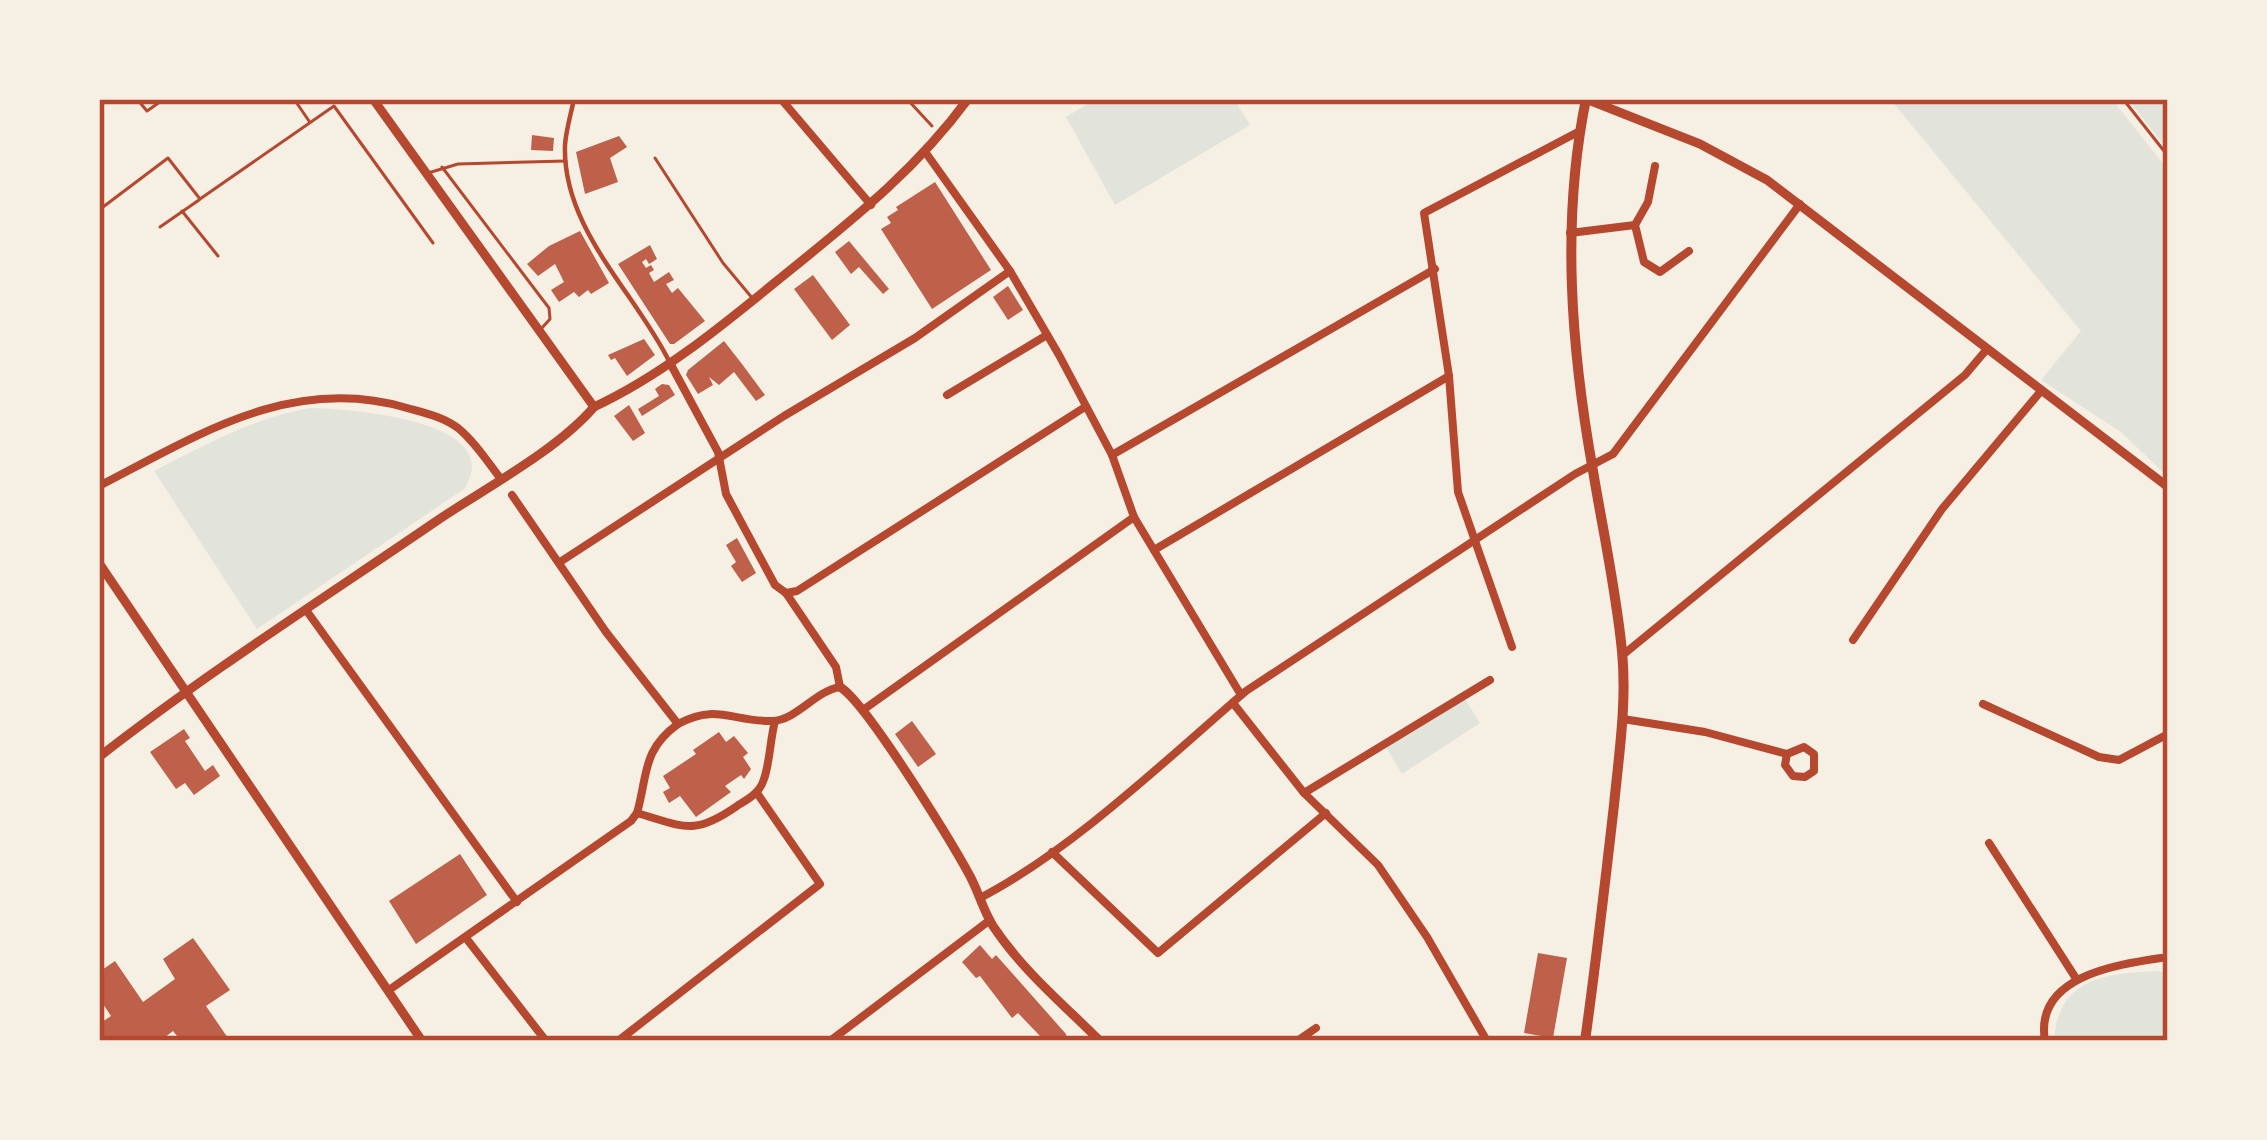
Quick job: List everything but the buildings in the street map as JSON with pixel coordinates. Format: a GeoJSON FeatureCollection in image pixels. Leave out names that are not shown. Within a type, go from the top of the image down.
{"type":"FeatureCollection","features":[{"type":"Feature","properties":{"kind":"main road"},"geometry":{"type":"LineString","coordinates":[[1585,1041],[1623,719],[1623,655],[1592,467],[1569,233],[1578,132],[1586,99]]}},
{"type":"Feature","properties":{"kind":"street"},"geometry":{"type":"LineString","coordinates":[[373,99],[594,407]]}},
{"type":"Feature","properties":{"kind":"street"},"geometry":{"type":"LineString","coordinates":[[574,99],[566,161],[588,231],[670,363],[719,459],[725,494],[771,578],[787,593],[836,667],[840,687],[863,710],[967,870],[989,920],[1025,967],[1099,1041]]}},
{"type":"Feature","properties":{"kind":"street"},"geometry":{"type":"LineString","coordinates":[[781,99],[871,205]]}},
{"type":"Feature","properties":{"kind":"street"},"geometry":{"type":"LineString","coordinates":[[99,757],[187,688],[500,478],[583,420],[594,407],[670,363],[871,205],[926,153],[968,99]]}},
{"type":"Feature","properties":{"kind":"street"},"geometry":{"type":"LineString","coordinates":[[1586,99],[1718,152],[1800,204],[2168,487]]}},
{"type":"Feature","properties":{"kind":"street"},"geometry":{"type":"LineString","coordinates":[[1512,647],[1458,492],[1449,376],[1424,213],[1578,132]]}},
{"type":"Feature","properties":{"kind":"street"},"geometry":{"type":"LineString","coordinates":[[926,153],[1010,272],[1059,355],[1112,455],[1134,518],[1237,699],[1304,793],[1378,865],[1427,937],[1487,1041]]}},
{"type":"Feature","properties":{"kind":"street"},"geometry":{"type":"LineString","coordinates":[[1655,166],[1648,202],[1635,225],[1644,262],[1660,272],[1689,251]]}},
{"type":"Feature","properties":{"kind":"street"},"geometry":{"type":"LineString","coordinates":[[980,898],[1052,852],[1237,699],[1613,454],[1800,204]]}},
{"type":"Feature","properties":{"kind":"street"},"geometry":{"type":"LineString","coordinates":[[1569,233],[1635,225]]}},
{"type":"Feature","properties":{"kind":"street"},"geometry":{"type":"LineString","coordinates":[[1112,455],[1435,268]]}},
{"type":"Feature","properties":{"kind":"street"},"geometry":{"type":"LineString","coordinates":[[560,562],[915,338],[1010,272]]}},
{"type":"Feature","properties":{"kind":"street"},"geometry":{"type":"LineString","coordinates":[[947,394],[1047,334]]}},
{"type":"Feature","properties":{"kind":"street"},"geometry":{"type":"LineString","coordinates":[[1623,655],[1965,375],[1987,349]]}},
{"type":"Feature","properties":{"kind":"street"},"geometry":{"type":"LineString","coordinates":[[1154,550],[1449,376]]}},
{"type":"Feature","properties":{"kind":"street"},"geometry":{"type":"LineString","coordinates":[[1853,640],[1942,509],[2041,391]]}},
{"type":"Feature","properties":{"kind":"street"},"geometry":{"type":"LineString","coordinates":[[99,486],[259,409],[335,396],[389,403],[443,418],[474,443],[500,478]]}},
{"type":"Feature","properties":{"kind":"street"},"geometry":{"type":"LineString","coordinates":[[787,593],[1085,407]]}},
{"type":"Feature","properties":{"kind":"street"},"geometry":{"type":"LineString","coordinates":[[512,495],[606,632],[678,724]]}},
{"type":"Feature","properties":{"kind":"street"},"geometry":{"type":"LineString","coordinates":[[863,710],[1134,518]]}},
{"type":"Feature","properties":{"kind":"street"},"geometry":{"type":"LineString","coordinates":[[99,563],[422,1041]]}},
{"type":"Feature","properties":{"kind":"street"},"geometry":{"type":"LineString","coordinates":[[306,610],[518,902]]}},
{"type":"Feature","properties":{"kind":"street"},"geometry":{"type":"LineString","coordinates":[[1304,793],[1490,680]]}},
{"type":"Feature","properties":{"kind":"street"},"geometry":{"type":"LineString","coordinates":[[389,990],[631,821],[652,749],[678,724],[696,714],[713,712],[775,721],[840,687]]}},
{"type":"Feature","properties":{"kind":"street"},"geometry":{"type":"LineString","coordinates":[[1983,704],[2099,757],[2119,760],[2168,734]]}},
{"type":"Feature","properties":{"kind":"street"},"geometry":{"type":"LineString","coordinates":[[1623,719],[1705,732],[1787,754],[1799,746],[1810,749],[1816,759],[1814,771],[1805,778],[1793,776],[1785,765],[1787,754]]}},
{"type":"Feature","properties":{"kind":"street"},"geometry":{"type":"LineString","coordinates":[[637,813],[690,828],[706,826],[757,793],[765,778],[775,721]]}},
{"type":"Feature","properties":{"kind":"street"},"geometry":{"type":"LineString","coordinates":[[618,1041],[820,884],[757,793]]}},
{"type":"Feature","properties":{"kind":"street"},"geometry":{"type":"LineString","coordinates":[[1052,852],[1158,953],[1326,813]]}},
{"type":"Feature","properties":{"kind":"street"},"geometry":{"type":"LineString","coordinates":[[1989,843],[2077,980]]}},
{"type":"Feature","properties":{"kind":"street"},"geometry":{"type":"LineString","coordinates":[[830,1041],[989,920]]}},
{"type":"Feature","properties":{"kind":"street"},"geometry":{"type":"LineString","coordinates":[[466,938],[546,1041]]}},
{"type":"Feature","properties":{"kind":"street"},"geometry":{"type":"LineString","coordinates":[[2045,1041],[2042,1025],[2050,1000],[2077,980],[2108,966],[2162,958]]}},
{"type":"Feature","properties":{"kind":"street"},"geometry":{"type":"LineString","coordinates":[[1298,1041],[1316,1028]]}},
{"type":"Feature","properties":{"kind":"lane"},"geometry":{"type":"LineString","coordinates":[[137,99],[147,111],[164,99]]}},
{"type":"Feature","properties":{"kind":"lane"},"geometry":{"type":"LineString","coordinates":[[294,99],[310,123]]}},
{"type":"Feature","properties":{"kind":"lane"},"geometry":{"type":"LineString","coordinates":[[2123,99],[2168,156]]}},
{"type":"Feature","properties":{"kind":"lane"},"geometry":{"type":"LineString","coordinates":[[160,227],[334,106],[433,243]]}},
{"type":"Feature","properties":{"kind":"lane"},"geometry":{"type":"LineString","coordinates":[[99,201],[101,208],[168,158],[200,199]]}},
{"type":"Feature","properties":{"kind":"lane"},"geometry":{"type":"LineString","coordinates":[[655,158],[753,300]]}},
{"type":"Feature","properties":{"kind":"lane"},"geometry":{"type":"LineString","coordinates":[[426,174],[442,166],[566,161]]}},
{"type":"Feature","properties":{"kind":"lane"},"geometry":{"type":"LineString","coordinates":[[442,166],[549,308],[550,320],[538,331]]}},
{"type":"Feature","properties":{"kind":"lane"},"geometry":{"type":"LineString","coordinates":[[182,211],[218,256]]}},
{"type":"Feature","properties":{"kind":"path"},"geometry":{"type":"LineString","coordinates":[[908,99],[941,135]]}},
{"type":"Feature","properties":{"kind":"shaded area"},"geometry":{"type":"Polygon","coordinates":[[[1096,99],[1234,99],[1250,125],[1115,205],[1066,117],[1096,99]]]}},
{"type":"Feature","properties":{"kind":"shaded area"},"geometry":{"type":"Polygon","coordinates":[[[1890,99],[2112,99],[2168,170],[2168,477],[2121,432],[2041,380],[2081,331],[1890,99]]]}},
{"type":"Feature","properties":{"kind":"shaded area"},"geometry":{"type":"Polygon","coordinates":[[[2128,99],[2168,99],[2168,150],[2128,99]]]}},
{"type":"Feature","properties":{"kind":"shaded area"},"geometry":{"type":"Polygon","coordinates":[[[310,408],[419,423],[446,433],[465,447],[472,466],[464,489],[257,629],[154,471],[249,425],[310,408]]]}},
{"type":"Feature","properties":{"kind":"shaded area"},"geometry":{"type":"Polygon","coordinates":[[[1463,696],[1480,723],[1402,774],[1385,746],[1463,696]]]}},
{"type":"Feature","properties":{"kind":"shaded area"},"geometry":{"type":"Polygon","coordinates":[[[2156,971],[2168,981],[2168,1041],[2054,1041],[2064,1003],[2087,983],[2156,971]]]}}]}
